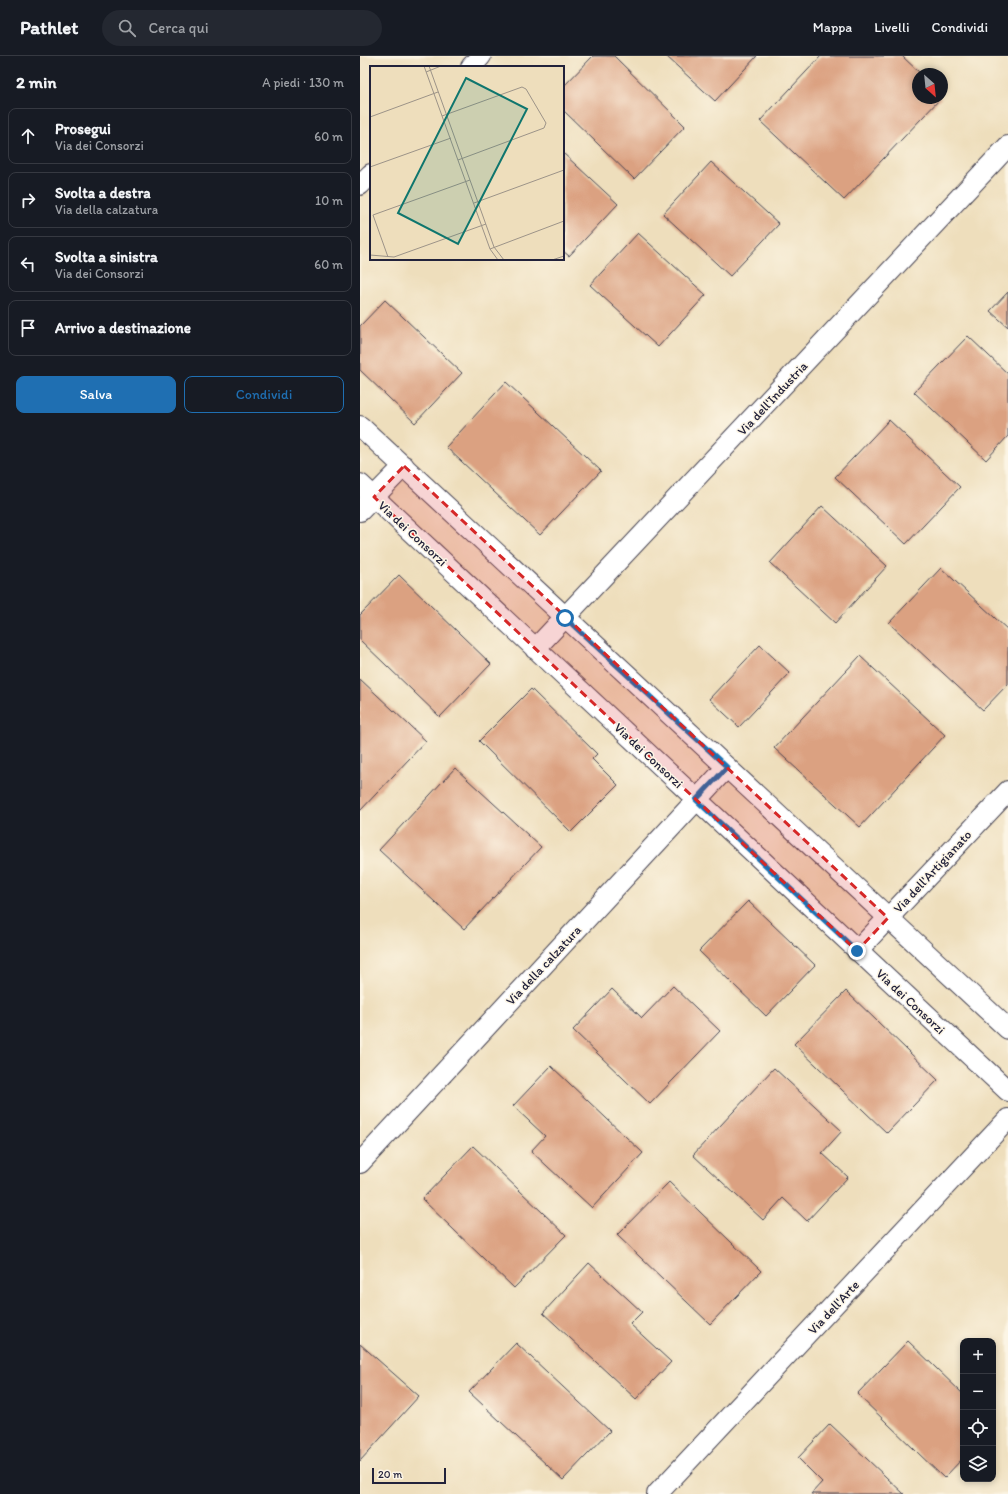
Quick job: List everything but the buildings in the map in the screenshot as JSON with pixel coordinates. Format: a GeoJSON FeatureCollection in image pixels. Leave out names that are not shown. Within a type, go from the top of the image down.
{"type":"FeatureCollection","features":[{"type":"Feature","properties":{"kind":"street"},"geometry":{"type":"LineString","coordinates":[[472,66],[481,56]]}},
{"type":"Feature","properties":{"kind":"street","name":"Via dell'Industria"},"geometry":{"type":"LineString","coordinates":[[535,649],[1008,146]]}},
{"type":"Feature","properties":{"kind":"street"},"geometry":{"type":"LineString","coordinates":[[360,185],[370,175]]}},
{"type":"Feature","properties":{"kind":"street"},"geometry":{"type":"LineString","coordinates":[[360,426],[1008,1029]]}},
{"type":"Feature","properties":{"kind":"street"},"geometry":{"type":"LineString","coordinates":[[360,511],[367,490],[404,466]]}},
{"type":"Feature","properties":{"kind":"street","name":"Via dei Consorzi"},"geometry":{"type":"LineString","coordinates":[[367,490],[1008,1091]]}},
{"type":"Feature","properties":{"kind":"street","name":"Via della calzatura"},"geometry":{"type":"LineString","coordinates":[[360,1163],[727,767]]}},
{"type":"Feature","properties":{"kind":"street","name":"Via dell'Artigianato"},"geometry":{"type":"LineString","coordinates":[[857,951],[1008,791]]}},
{"type":"Feature","properties":{"kind":"street","name":"Via dell'Arte"},"geometry":{"type":"LineString","coordinates":[[657,1494],[1008,1119]]}},
{"type":"Feature","properties":{"kind":"highlighted area"},"geometry":{"type":"Polygon","coordinates":[[[404,466],[888,918],[857,951],[374,497],[404,466]]]}},
{"type":"Feature","properties":{"kind":"route"},"geometry":{"type":"LineString","coordinates":[[565,618],[727,767],[696,800],[857,951]]}}]}
